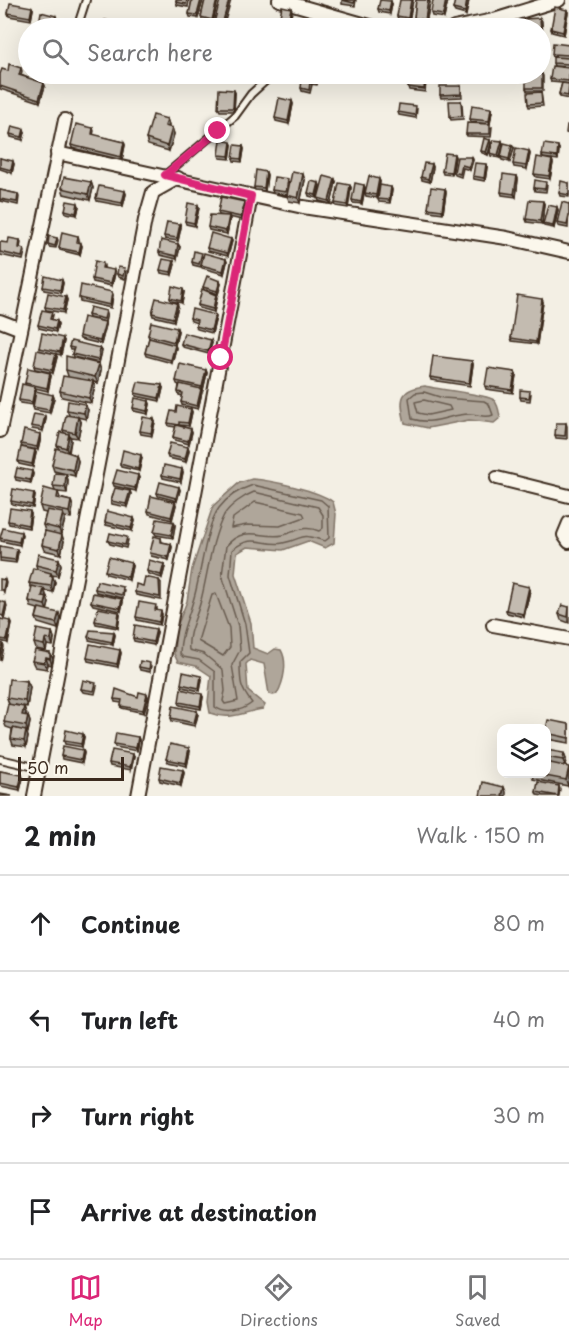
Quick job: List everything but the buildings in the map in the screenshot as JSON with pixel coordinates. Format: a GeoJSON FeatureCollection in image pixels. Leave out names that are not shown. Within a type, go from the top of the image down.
{"type":"FeatureCollection","features":[{"type":"Feature","properties":{"kind":"street"},"geometry":{"type":"LineString","coordinates":[[279,0],[341,18]]}},
{"type":"Feature","properties":{"kind":"street"},"geometry":{"type":"LineString","coordinates":[[500,18],[558,0]]}},
{"type":"Feature","properties":{"kind":"street"},"geometry":{"type":"LineString","coordinates":[[0,431],[65,120]]}},
{"type":"Feature","properties":{"kind":"street"},"geometry":{"type":"LineString","coordinates":[[57,153],[303,207],[507,238],[569,252]]}},
{"type":"Feature","properties":{"kind":"street"},"geometry":{"type":"LineString","coordinates":[[34,796],[145,220],[153,192],[171,177]]}},
{"type":"Feature","properties":{"kind":"street"},"geometry":{"type":"LineString","coordinates":[[138,796],[251,196]]}},
{"type":"Feature","properties":{"kind":"street"},"geometry":{"type":"LineString","coordinates":[[0,321],[21,330]]}},
{"type":"Feature","properties":{"kind":"street"},"geometry":{"type":"LineString","coordinates":[[496,478],[569,496]]}},
{"type":"Feature","properties":{"kind":"street"},"geometry":{"type":"LineString","coordinates":[[569,523],[564,535],[569,542]]}},
{"type":"Feature","properties":{"kind":"street"},"geometry":{"type":"LineString","coordinates":[[493,625],[569,639]]}},
{"type":"Feature","properties":{"kind":"lane"},"geometry":{"type":"LineString","coordinates":[[80,18],[86,0]]}},
{"type":"Feature","properties":{"kind":"lane"},"geometry":{"type":"LineString","coordinates":[[171,177],[235,116],[251,94],[262,84]]}},
{"type":"Feature","properties":{"kind":"lane"},"geometry":{"type":"LineString","coordinates":[[0,759],[40,768]]}},
{"type":"Feature","properties":{"kind":"water"},"geometry":{"type":"Polygon","coordinates":[[[425,386],[490,398],[497,404],[500,418],[494,423],[469,420],[428,428],[405,423],[402,402],[405,393],[425,386]]]}},
{"type":"Feature","properties":{"kind":"water"},"geometry":{"type":"Polygon","coordinates":[[[252,479],[306,490],[333,502],[336,514],[334,543],[325,548],[308,541],[283,550],[247,547],[237,553],[235,574],[251,623],[253,648],[268,654],[275,649],[281,650],[284,672],[277,694],[269,694],[264,664],[250,660],[246,664],[248,691],[265,705],[263,709],[224,716],[210,713],[208,702],[211,676],[196,666],[178,662],[174,654],[176,629],[187,601],[192,569],[213,506],[239,483],[252,479]]]}},
{"type":"Feature","properties":{"kind":"route"},"geometry":{"type":"LineString","coordinates":[[218,131],[165,175],[251,196],[221,358]]}}]}
